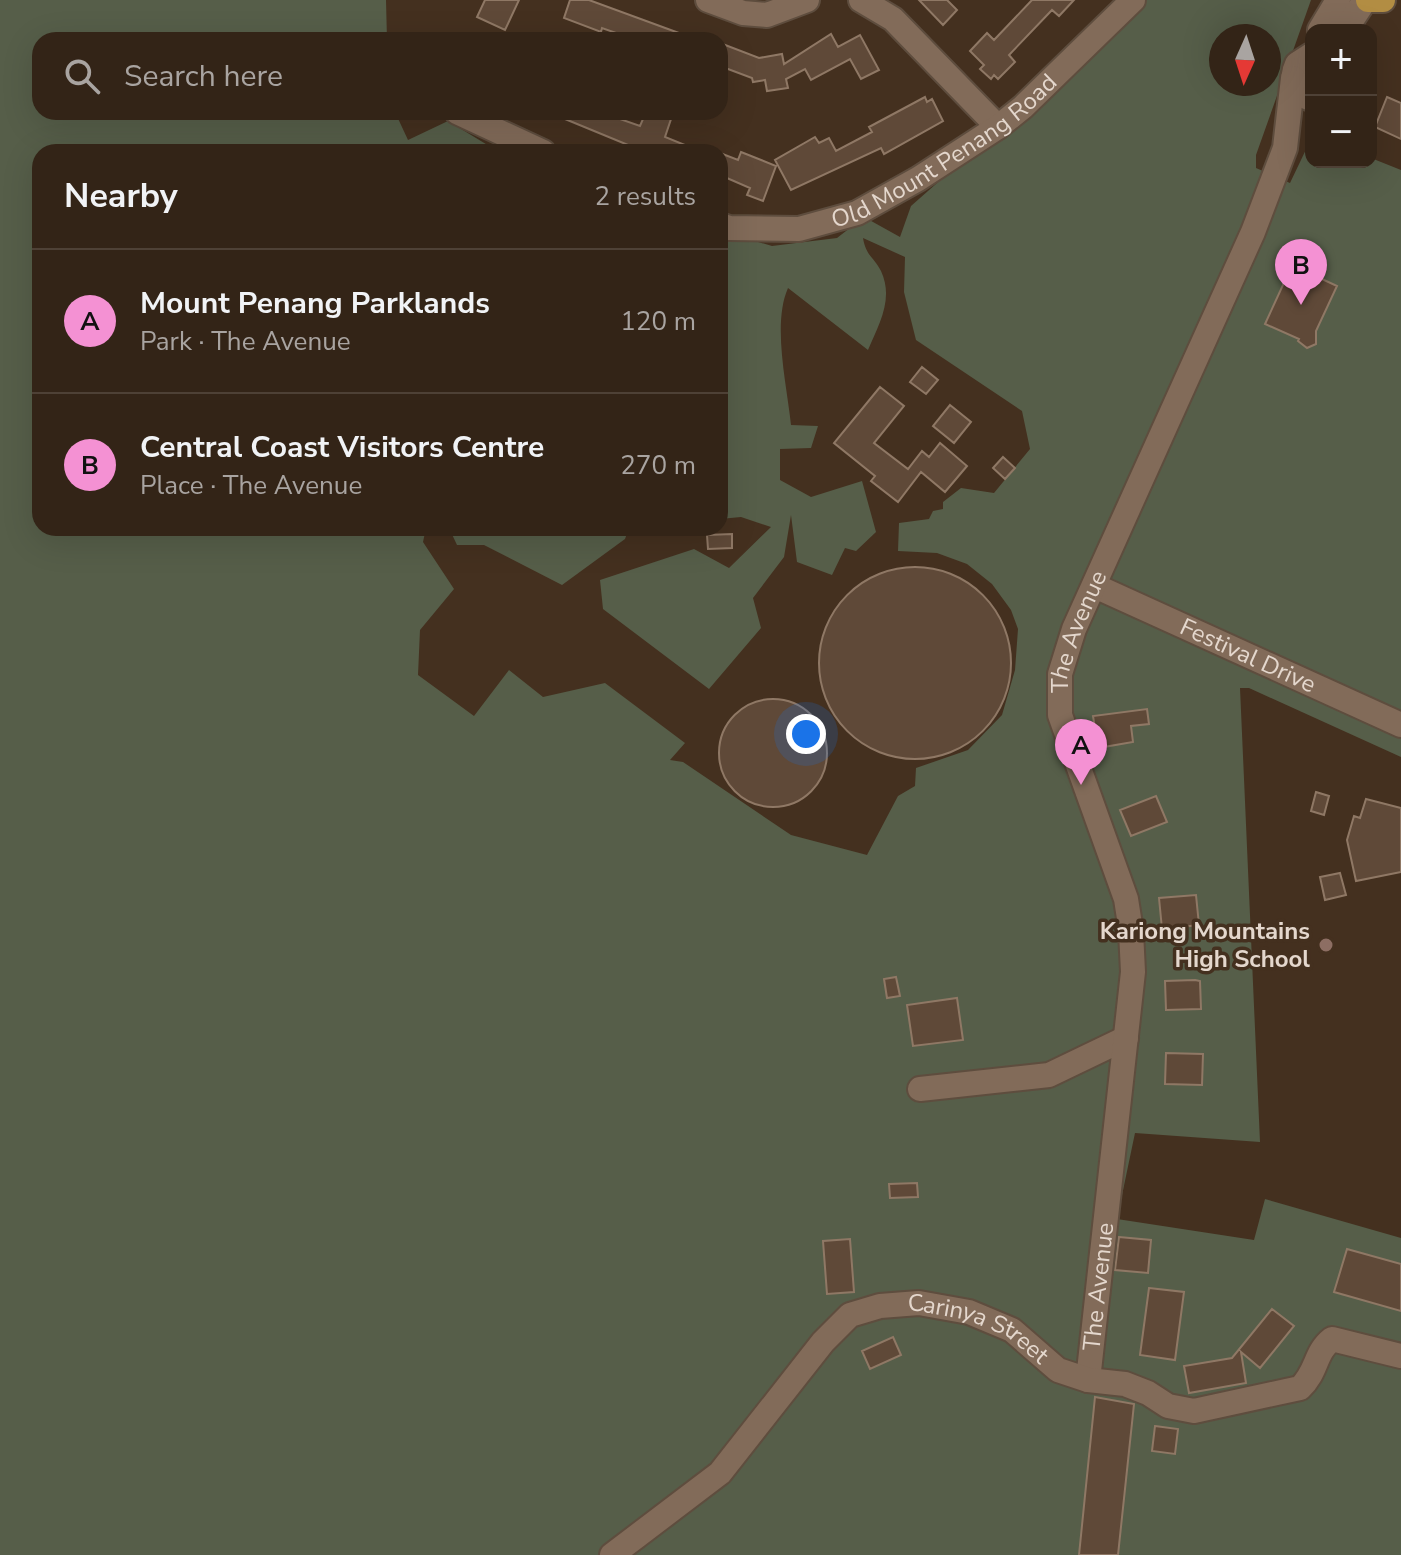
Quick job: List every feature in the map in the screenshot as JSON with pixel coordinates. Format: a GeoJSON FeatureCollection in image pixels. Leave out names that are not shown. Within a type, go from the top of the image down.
{"type":"FeatureCollection","features":[{"type":"Feature","properties":{"kind":"highway"},"geometry":{"type":"LineString","coordinates":[[1367,0],[1401,3]]}},
{"type":"Feature","properties":{"kind":"street"},"geometry":{"type":"LineString","coordinates":[[708,0],[743,13],[767,15],[807,0]]}},
{"type":"Feature","properties":{"kind":"street"},"geometry":{"type":"LineString","coordinates":[[861,0],[893,19],[998,127]]}},
{"type":"Feature","properties":{"kind":"street","name":"Old Mount Penang Road"},"geometry":{"type":"LineString","coordinates":[[728,228],[799,229],[857,213],[918,179],[1023,107],[1133,0]]}},
{"type":"Feature","properties":{"kind":"street"},"geometry":{"type":"LineString","coordinates":[[1329,24],[1367,0]]}},
{"type":"Feature","properties":{"kind":"street"},"geometry":{"type":"LineString","coordinates":[[1349,24],[1367,0]]}},
{"type":"Feature","properties":{"kind":"street"},"geometry":{"type":"LineString","coordinates":[[1305,59],[1299,93],[1305,96]]}},
{"type":"Feature","properties":{"kind":"street","name":"The Avenue"},"geometry":{"type":"LineString","coordinates":[[1088,1380],[1133,972],[1126,899],[1060,715],[1060,674],[1064,654],[1253,232],[1285,148],[1305,59]]}},
{"type":"Feature","properties":{"kind":"street"},"geometry":{"type":"LineString","coordinates":[[474,120],[526,144]]}},
{"type":"Feature","properties":{"kind":"street","name":"The Avenue"},"geometry":{"type":"LineString","coordinates":[[1285,148],[1305,121]]}},
{"type":"Feature","properties":{"kind":"street","name":"Festival Drive"},"geometry":{"type":"LineString","coordinates":[[1095,586],[1401,725]]}},
{"type":"Feature","properties":{"kind":"street"},"geometry":{"type":"LineString","coordinates":[[920,1089],[1049,1075],[1126,1038]]}},
{"type":"Feature","properties":{"kind":"street","name":"Carinya Street"},"geometry":{"type":"LineString","coordinates":[[612,1555],[720,1473],[823,1342],[850,1315],[880,1306],[919,1303],[969,1312],[1012,1330],[1058,1370],[1088,1380],[1125,1384],[1148,1393],[1168,1406],[1194,1411],[1300,1388],[1312,1377],[1322,1347],[1332,1339],[1401,1356]]}},
{"type":"Feature","properties":{"kind":"green space"},"geometry":{"type":"Polygon","coordinates":[[[0,0],[386,0],[387,32],[32,32],[32,120],[399,120],[408,140],[448,121],[486,144],[32,144],[32,536],[424,536],[423,542],[454,589],[420,630],[418,675],[474,716],[509,670],[543,697],[605,683],[685,743],[670,760],[683,762],[791,835],[867,855],[898,796],[915,786],[916,768],[968,750],[1002,715],[1015,670],[1018,629],[1011,610],[992,584],[967,564],[937,553],[898,551],[899,523],[929,519],[933,511],[943,509],[943,502],[961,488],[994,493],[1030,449],[1022,411],[916,340],[904,292],[905,257],[863,238],[868,253],[881,271],[886,292],[884,311],[868,350],[788,288],[783,303],[781,337],[791,425],[818,426],[811,448],[780,449],[780,480],[811,497],[862,481],[876,532],[856,551],[845,548],[832,575],[797,562],[791,515],[784,557],[753,598],[761,628],[709,689],[603,609],[600,580],[694,549],[729,568],[771,527],[741,517],[728,518],[728,233],[772,246],[837,238],[864,217],[900,237],[911,206],[1144,0],[1311,0],[1281,85],[1281,24],[1209,24],[1209,96],[1277,96],[1256,155],[1256,168],[1290,183],[1305,152],[1305,168],[1377,168],[1377,160],[1401,170],[1401,757],[1249,688],[1240,688],[1260,1142],[1135,1133],[1117,1219],[1254,1240],[1265,1199],[1401,1238],[1401,1555],[0,1555],[0,0]]]}},
{"type":"Feature","properties":{"kind":"green space"},"geometry":{"type":"Polygon","coordinates":[[[453,536],[626,536],[562,585],[484,545],[457,545],[453,536]]]}},
{"type":"Feature","properties":{"kind":"building"},"geometry":{"type":"Polygon","coordinates":[[[485,0],[519,0],[505,30],[477,17],[485,0]]]}},
{"type":"Feature","properties":{"kind":"building"},"geometry":{"type":"Polygon","coordinates":[[[570,0],[589,0],[676,32],[613,32],[602,28],[601,32],[564,18],[570,0]]]}},
{"type":"Feature","properties":{"kind":"building"},"geometry":{"type":"Polygon","coordinates":[[[919,0],[947,0],[957,10],[943,25],[919,0]]]}},
{"type":"Feature","properties":{"kind":"building"},"geometry":{"type":"Polygon","coordinates":[[[1032,0],[1074,0],[1059,16],[1052,10],[1009,55],[1015,62],[998,79],[994,75],[991,79],[980,69],[984,65],[970,51],[987,33],[994,40],[1032,0]]]}},
{"type":"Feature","properties":{"kind":"building"},"geometry":{"type":"Polygon","coordinates":[[[831,34],[838,47],[860,35],[879,70],[861,79],[850,59],[811,80],[805,69],[786,79],[788,88],[767,91],[765,80],[753,82],[752,78],[728,69],[728,46],[759,58],[782,54],[784,64],[831,34]]]}},
{"type":"Feature","properties":{"kind":"building"},"geometry":{"type":"Polygon","coordinates":[[[925,97],[927,102],[932,99],[943,121],[884,154],[881,148],[791,190],[775,160],[815,137],[819,143],[829,138],[836,151],[872,132],[869,127],[925,97]]]}},
{"type":"Feature","properties":{"kind":"building"},"geometry":{"type":"Polygon","coordinates":[[[1387,97],[1401,103],[1401,139],[1377,128],[1387,97]]]}},
{"type":"Feature","properties":{"kind":"building"},"geometry":{"type":"Polygon","coordinates":[[[567,120],[623,120],[640,126],[643,120],[671,120],[665,137],[682,144],[626,144],[567,120]]]}},
{"type":"Feature","properties":{"kind":"building"},"geometry":{"type":"Polygon","coordinates":[[[741,152],[776,166],[763,201],[747,195],[750,188],[728,178],[728,156],[738,160],[741,152]]]}},
{"type":"Feature","properties":{"kind":"building"},"geometry":{"type":"Polygon","coordinates":[[[1307,272],[1337,286],[1316,331],[1316,344],[1307,348],[1299,339],[1265,324],[1288,274],[1303,280],[1307,272]]]}},
{"type":"Feature","properties":{"kind":"building"},"geometry":{"type":"Polygon","coordinates":[[[922,367],[938,380],[926,394],[910,382],[922,367]]]}},
{"type":"Feature","properties":{"kind":"building"},"geometry":{"type":"Polygon","coordinates":[[[880,387],[904,406],[874,443],[908,469],[922,451],[929,457],[940,443],[967,466],[945,492],[921,472],[898,502],[871,481],[875,476],[834,443],[880,387]]]}},
{"type":"Feature","properties":{"kind":"building"},"geometry":{"type":"Polygon","coordinates":[[[950,405],[971,422],[954,443],[933,426],[950,405]]]}},
{"type":"Feature","properties":{"kind":"building"},"geometry":{"type":"Polygon","coordinates":[[[1003,457],[1015,468],[1005,479],[993,468],[1003,457]]]}},
{"type":"Feature","properties":{"kind":"building"},"geometry":{"type":"Polygon","coordinates":[[[732,534],[732,548],[708,549],[707,536],[732,534]]]}},
{"type":"Feature","properties":{"kind":"building"},"geometry":{"type":"Polygon","coordinates":[[[915,567],[952,574],[983,595],[1004,626],[1011,663],[1004,700],[983,731],[952,752],[915,759],[878,752],[847,731],[826,700],[819,663],[826,626],[847,595],[878,574],[915,567]]]}},
{"type":"Feature","properties":{"kind":"building"},"geometry":{"type":"Polygon","coordinates":[[[773,699],[794,703],[811,715],[823,732],[827,753],[823,774],[811,791],[794,803],[773,807],[752,803],[735,791],[723,774],[719,753],[723,732],[735,715],[752,703],[773,699]]]}},
{"type":"Feature","properties":{"kind":"building"},"geometry":{"type":"Polygon","coordinates":[[[1147,709],[1149,724],[1131,726],[1133,742],[1098,748],[1093,716],[1147,709]]]}},
{"type":"Feature","properties":{"kind":"building"},"geometry":{"type":"Polygon","coordinates":[[[1316,792],[1329,796],[1324,815],[1311,811],[1316,792]]]}},
{"type":"Feature","properties":{"kind":"building"},"geometry":{"type":"Polygon","coordinates":[[[1156,796],[1167,822],[1131,836],[1120,810],[1156,796]]]}},
{"type":"Feature","properties":{"kind":"building"},"geometry":{"type":"Polygon","coordinates":[[[1366,799],[1401,808],[1401,872],[1356,881],[1347,840],[1354,816],[1360,818],[1366,799]]]}},
{"type":"Feature","properties":{"kind":"building"},"geometry":{"type":"Polygon","coordinates":[[[1340,873],[1346,895],[1325,900],[1320,877],[1340,873]]]}},
{"type":"Feature","properties":{"kind":"building"},"geometry":{"type":"Polygon","coordinates":[[[1196,895],[1199,925],[1162,929],[1159,898],[1196,895]]]}},
{"type":"Feature","properties":{"kind":"building"},"geometry":{"type":"Polygon","coordinates":[[[896,977],[900,996],[887,998],[884,979],[896,977]]]}},
{"type":"Feature","properties":{"kind":"building"},"geometry":{"type":"Polygon","coordinates":[[[1165,981],[1200,981],[1201,1009],[1166,1010],[1165,981]]]}},
{"type":"Feature","properties":{"kind":"building"},"geometry":{"type":"Polygon","coordinates":[[[957,998],[963,1040],[913,1046],[907,1005],[957,998]]]}},
{"type":"Feature","properties":{"kind":"building"},"geometry":{"type":"Polygon","coordinates":[[[1166,1053],[1203,1054],[1202,1085],[1165,1084],[1166,1053]]]}},
{"type":"Feature","properties":{"kind":"building"},"geometry":{"type":"Polygon","coordinates":[[[917,1183],[918,1197],[890,1198],[889,1184],[917,1183]]]}},
{"type":"Feature","properties":{"kind":"building"},"geometry":{"type":"Polygon","coordinates":[[[1119,1237],[1151,1240],[1148,1273],[1115,1270],[1119,1237]]]}},
{"type":"Feature","properties":{"kind":"building"},"geometry":{"type":"Polygon","coordinates":[[[850,1239],[854,1292],[827,1294],[823,1241],[850,1239]]]}},
{"type":"Feature","properties":{"kind":"building"},"geometry":{"type":"Polygon","coordinates":[[[1347,1249],[1401,1264],[1401,1311],[1334,1292],[1347,1249]]]}},
{"type":"Feature","properties":{"kind":"building"},"geometry":{"type":"Polygon","coordinates":[[[1149,1288],[1184,1292],[1175,1360],[1140,1355],[1149,1288]]]}},
{"type":"Feature","properties":{"kind":"building"},"geometry":{"type":"Polygon","coordinates":[[[1272,1309],[1294,1326],[1260,1368],[1241,1352],[1246,1383],[1189,1393],[1184,1366],[1232,1358],[1272,1309]]]}},
{"type":"Feature","properties":{"kind":"building"},"geometry":{"type":"Polygon","coordinates":[[[893,1337],[901,1355],[870,1369],[862,1351],[893,1337]]]}},
{"type":"Feature","properties":{"kind":"building"},"geometry":{"type":"Polygon","coordinates":[[[1095,1397],[1134,1404],[1118,1555],[1079,1555],[1095,1397]]]}},
{"type":"Feature","properties":{"kind":"building"},"geometry":{"type":"Polygon","coordinates":[[[1155,1426],[1178,1429],[1175,1454],[1152,1451],[1155,1426]]]}},
{"type":"Feature","properties":{"kind":"place","name":"Central Coast Visitors Centre"},"geometry":{"type":"Point","coordinates":[1301,305]}},
{"type":"Feature","properties":{"kind":"place","name":"Mount Penang Parklands"},"geometry":{"type":"Point","coordinates":[1081,785]}},
{"type":"Feature","properties":{"kind":"place","name":"Kariong Mountains High School"},"geometry":{"type":"Point","coordinates":[1326,945]}}]}
